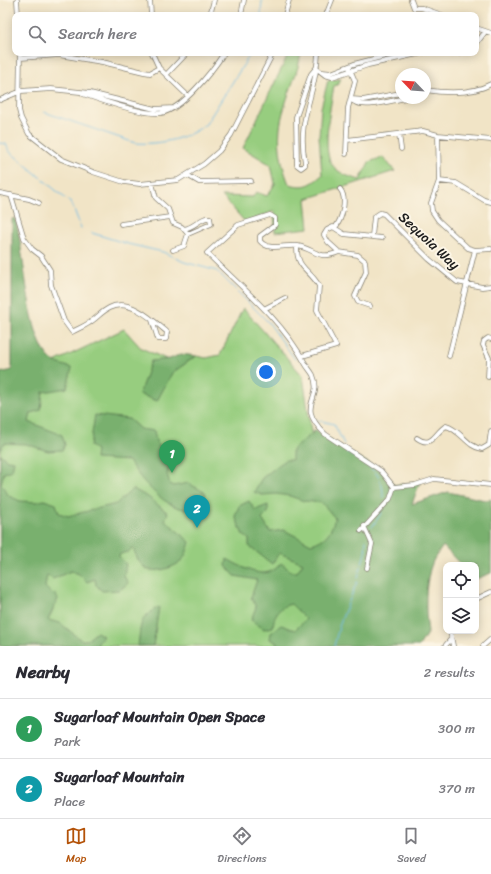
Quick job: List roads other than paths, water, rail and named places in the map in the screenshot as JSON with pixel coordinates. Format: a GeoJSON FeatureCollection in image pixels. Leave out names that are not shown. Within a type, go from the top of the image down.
{"type":"FeatureCollection","features":[{"type":"Feature","properties":{"kind":"street"},"geometry":{"type":"LineString","coordinates":[[17,0],[18,12]]}},
{"type":"Feature","properties":{"kind":"street"},"geometry":{"type":"LineString","coordinates":[[150,0],[150,12]]}},
{"type":"Feature","properties":{"kind":"street"},"geometry":{"type":"LineString","coordinates":[[211,12],[214,0]]}},
{"type":"Feature","properties":{"kind":"street"},"geometry":{"type":"LineString","coordinates":[[242,12],[244,0]]}},
{"type":"Feature","properties":{"kind":"street"},"geometry":{"type":"LineString","coordinates":[[286,12],[289,0]]}},
{"type":"Feature","properties":{"kind":"street"},"geometry":{"type":"LineString","coordinates":[[327,12],[332,0]]}},
{"type":"Feature","properties":{"kind":"street"},"geometry":{"type":"LineString","coordinates":[[411,0],[414,8],[422,8],[435,12]]}},
{"type":"Feature","properties":{"kind":"street"},"geometry":{"type":"LineString","coordinates":[[479,29],[491,33]]}},
{"type":"Feature","properties":{"kind":"street"},"geometry":{"type":"LineString","coordinates":[[479,40],[485,32]]}},
{"type":"Feature","properties":{"kind":"street"},"geometry":{"type":"LineString","coordinates":[[46,56],[20,58],[21,92],[19,104],[21,118],[29,134],[61,159],[93,172],[124,182],[152,183],[178,180],[204,164],[219,151],[231,135],[271,56]]}},
{"type":"Feature","properties":{"kind":"street"},"geometry":{"type":"LineString","coordinates":[[65,56],[102,62],[144,72],[150,72],[159,68]]}},
{"type":"Feature","properties":{"kind":"street"},"geometry":{"type":"LineString","coordinates":[[153,56],[159,68],[188,96]]}},
{"type":"Feature","properties":{"kind":"street"},"geometry":{"type":"LineString","coordinates":[[166,75],[184,56]]}},
{"type":"Feature","properties":{"kind":"street"},"geometry":{"type":"LineString","coordinates":[[0,100],[21,92],[51,90],[111,98],[155,109],[174,108],[188,96],[221,56]]}},
{"type":"Feature","properties":{"kind":"street"},"geometry":{"type":"LineString","coordinates":[[316,68],[310,74],[296,117],[297,165],[301,168],[305,165],[302,138],[304,121],[316,68],[318,56]]}},
{"type":"Feature","properties":{"kind":"street"},"geometry":{"type":"LineString","coordinates":[[321,72],[331,73],[354,64],[385,56]]}},
{"type":"Feature","properties":{"kind":"street"},"geometry":{"type":"LineString","coordinates":[[316,68],[325,75],[332,77],[368,65],[408,56]]}},
{"type":"Feature","properties":{"kind":"street"},"geometry":{"type":"LineString","coordinates":[[346,154],[348,108],[355,81],[349,66]]}},
{"type":"Feature","properties":{"kind":"street"},"geometry":{"type":"LineString","coordinates":[[431,91],[479,89],[491,84]]}},
{"type":"Feature","properties":{"kind":"street"},"geometry":{"type":"LineString","coordinates":[[351,99],[363,100],[395,94]]}},
{"type":"Feature","properties":{"kind":"street"},"geometry":{"type":"LineString","coordinates":[[351,99],[354,103],[362,105],[395,100]]}},
{"type":"Feature","properties":{"kind":"street"},"geometry":{"type":"LineString","coordinates":[[347,140],[423,131],[438,135],[491,140]]}},
{"type":"Feature","properties":{"kind":"street"},"geometry":{"type":"LineString","coordinates":[[399,134],[401,149]]}},
{"type":"Feature","properties":{"kind":"street"},"geometry":{"type":"LineString","coordinates":[[438,135],[439,181],[431,203],[434,216],[463,245],[475,250],[491,248]]}},
{"type":"Feature","properties":{"kind":"street"},"geometry":{"type":"LineString","coordinates":[[187,175],[199,182],[251,181]]}},
{"type":"Feature","properties":{"kind":"street"},"geometry":{"type":"LineString","coordinates":[[439,181],[456,183],[484,200],[491,202]]}},
{"type":"Feature","properties":{"kind":"street"},"geometry":{"type":"LineString","coordinates":[[152,183],[156,198],[168,209],[173,223],[184,229],[188,234]]}},
{"type":"Feature","properties":{"kind":"street"},"geometry":{"type":"LineString","coordinates":[[339,252],[324,237],[327,230],[335,228],[342,216],[344,194],[340,189]]}},
{"type":"Feature","properties":{"kind":"street"},"geometry":{"type":"LineString","coordinates":[[0,194],[29,199],[39,203]]}},
{"type":"Feature","properties":{"kind":"street"},"geometry":{"type":"LineString","coordinates":[[11,196],[24,238],[32,250],[40,256],[50,270],[54,292],[64,321],[72,332],[89,323],[114,306],[130,307],[152,320],[167,332],[166,339],[158,339],[152,320]]}},
{"type":"Feature","properties":{"kind":"street","name":"Sequoia Way"},"geometry":{"type":"LineString","coordinates":[[372,236],[374,217],[380,213],[384,214],[429,259],[457,282],[482,287],[491,286]]}},
{"type":"Feature","properties":{"kind":"street"},"geometry":{"type":"LineString","coordinates":[[370,306],[358,302],[355,296],[366,272],[365,261],[358,255],[339,252],[332,255],[318,255],[307,248],[297,246],[263,246],[260,241],[260,236],[275,225],[275,218],[270,215],[238,225],[207,253],[277,320],[302,356],[314,378],[315,391],[310,412],[314,422],[325,434],[381,471],[394,487]]}},
{"type":"Feature","properties":{"kind":"street"},"geometry":{"type":"LineString","coordinates":[[121,224],[170,217]]}},
{"type":"Feature","properties":{"kind":"street"},"geometry":{"type":"LineString","coordinates":[[173,250],[184,246],[188,234],[211,224],[210,218],[204,218],[193,227],[184,229]]}},
{"type":"Feature","properties":{"kind":"street"},"geometry":{"type":"LineString","coordinates":[[335,228],[344,234],[382,238]]}},
{"type":"Feature","properties":{"kind":"street"},"geometry":{"type":"LineString","coordinates":[[297,246],[299,264],[319,286],[317,310],[336,346],[302,356]]}},
{"type":"Feature","properties":{"kind":"street"},"geometry":{"type":"LineString","coordinates":[[449,356],[468,284],[475,250]]}},
{"type":"Feature","properties":{"kind":"street"},"geometry":{"type":"LineString","coordinates":[[264,309],[285,298]]}},
{"type":"Feature","properties":{"kind":"street"},"geometry":{"type":"LineString","coordinates":[[488,377],[490,358],[483,345],[484,340],[488,338],[491,339]]}},
{"type":"Feature","properties":{"kind":"street"},"geometry":{"type":"LineString","coordinates":[[417,438],[422,441],[430,441],[434,439],[446,426],[453,428],[473,446],[482,449],[489,445],[491,431]]}},
{"type":"Feature","properties":{"kind":"street"},"geometry":{"type":"LineString","coordinates":[[394,487],[415,485],[434,479],[491,485]]}},
{"type":"Feature","properties":{"kind":"street"},"geometry":{"type":"LineString","coordinates":[[362,530],[390,499],[394,487]]}},
{"type":"Feature","properties":{"kind":"street"},"geometry":{"type":"LineString","coordinates":[[364,526],[371,540],[372,548],[366,568]]}},
{"type":"Feature","properties":{"kind":"street"},"geometry":{"type":"LineString","coordinates":[[478,598],[491,592]]}},
{"type":"Feature","properties":{"kind":"street"},"geometry":{"type":"LineString","coordinates":[[450,634],[453,646]]}},
{"type":"Feature","properties":{"kind":"street"},"geometry":{"type":"LineString","coordinates":[[445,646],[451,639]]}},
{"type":"Feature","properties":{"kind":"street"},"geometry":{"type":"LineString","coordinates":[[484,646],[491,639]]}},
{"type":"Feature","properties":{"kind":"waterway"},"geometry":{"type":"LineString","coordinates":[[261,12],[262,0]]}},
{"type":"Feature","properties":{"kind":"waterway"},"geometry":{"type":"LineString","coordinates":[[44,112],[135,143],[153,143],[172,140],[191,134],[206,124],[249,56]]}},
{"type":"Feature","properties":{"kind":"waterway"},"geometry":{"type":"LineString","coordinates":[[0,143],[6,144],[9,151],[72,204],[81,228]]}},
{"type":"Feature","properties":{"kind":"waterway"},"geometry":{"type":"LineString","coordinates":[[92,233],[128,244],[163,252],[184,262],[217,271],[269,323],[295,359]]}},
{"type":"Feature","properties":{"kind":"waterway"},"geometry":{"type":"LineString","coordinates":[[317,420],[334,424],[344,444]]}},
{"type":"Feature","properties":{"kind":"waterway"},"geometry":{"type":"LineString","coordinates":[[347,452],[367,465],[377,475],[381,481],[383,498]]}},
{"type":"Feature","properties":{"kind":"waterway"},"geometry":{"type":"LineString","coordinates":[[372,527],[382,512]]}},
{"type":"Feature","properties":{"kind":"waterway"},"geometry":{"type":"LineString","coordinates":[[358,578],[365,553],[366,540]]}},
{"type":"Feature","properties":{"kind":"waterway"},"geometry":{"type":"LineString","coordinates":[[334,646],[340,623],[357,582]]}},
{"type":"Feature","properties":{"kind":"place","name":"Sugarloaf Mountain Open Space"},"geometry":{"type":"Point","coordinates":[172,473]}},
{"type":"Feature","properties":{"kind":"place","name":"Sugarloaf Mountain"},"geometry":{"type":"Point","coordinates":[197,528]}}]}
